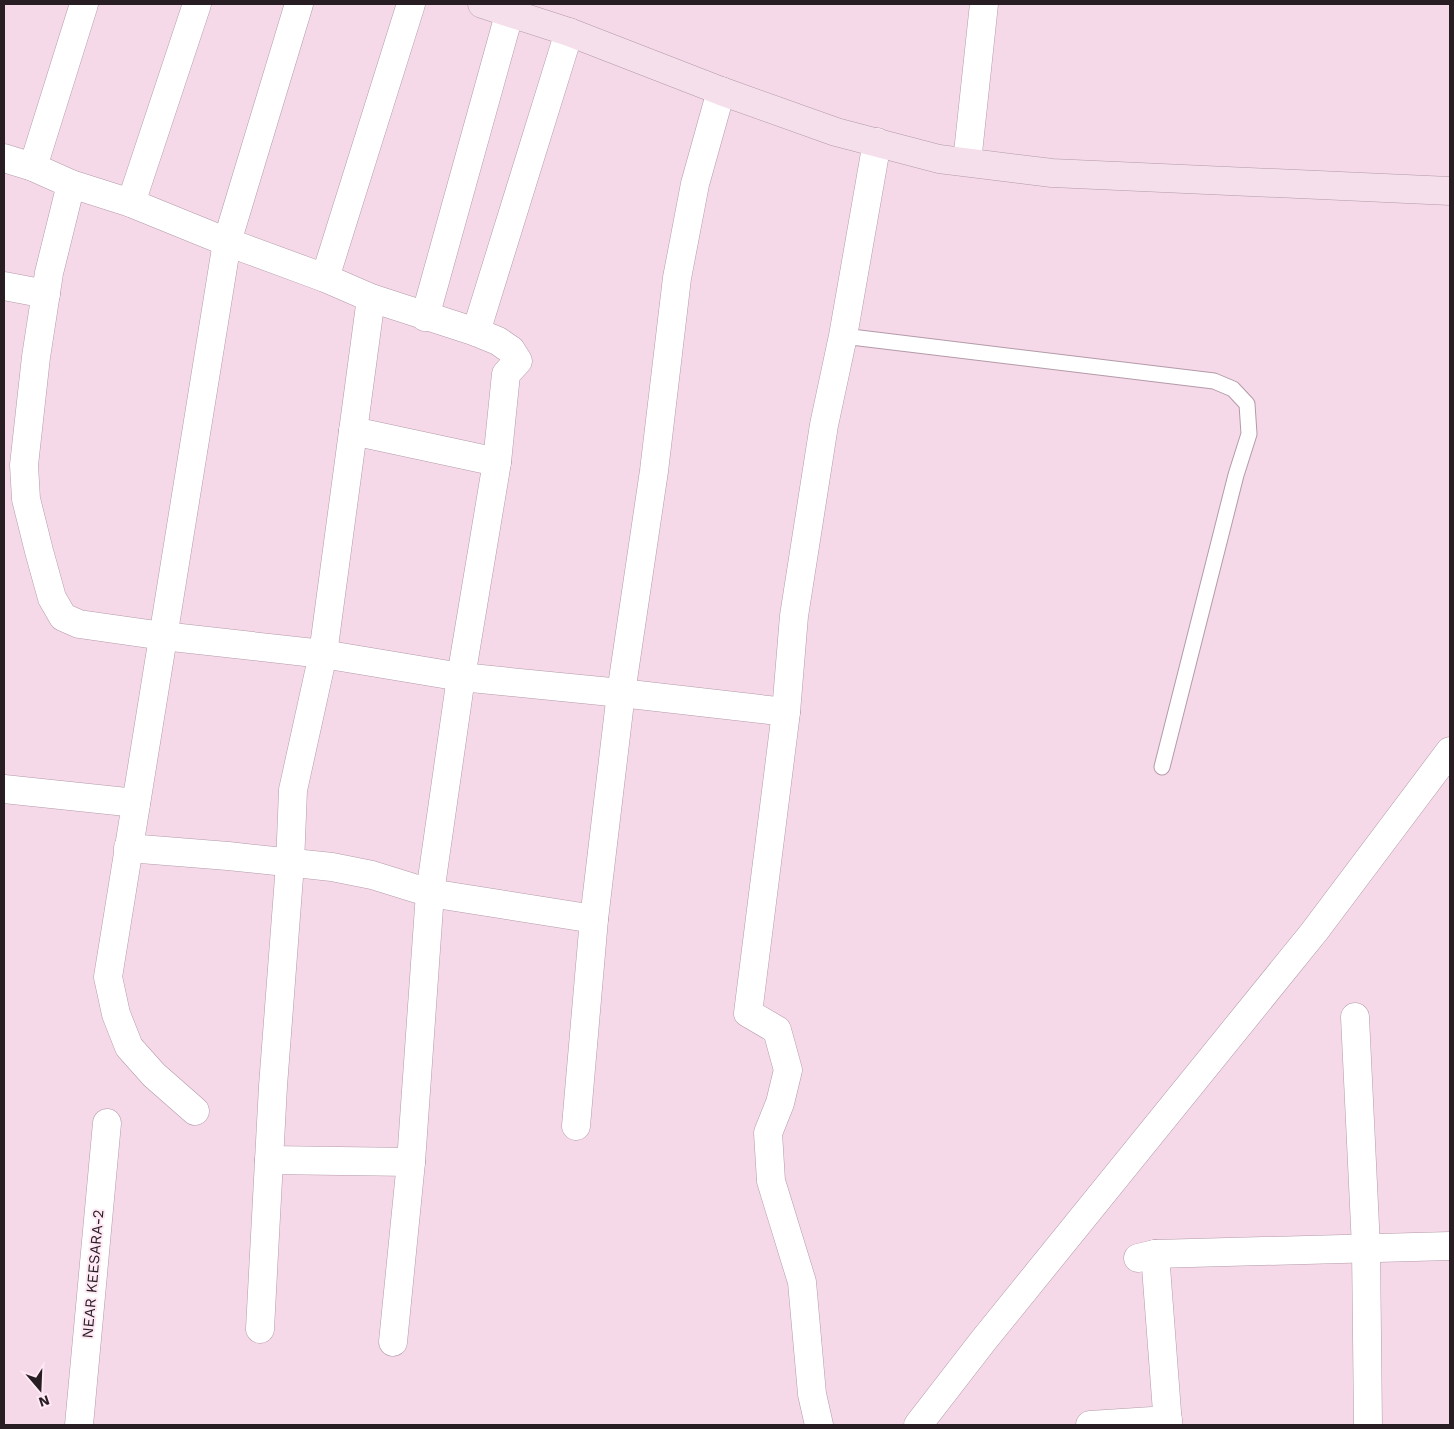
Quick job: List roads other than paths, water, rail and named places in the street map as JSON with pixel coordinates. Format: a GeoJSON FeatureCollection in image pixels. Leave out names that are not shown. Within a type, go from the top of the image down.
{"type":"FeatureCollection","features":[{"type":"Feature","properties":{"kind":"street"},"geometry":{"type":"LineString","coordinates":[[33,167],[84,4]]}},
{"type":"Feature","properties":{"kind":"street"},"geometry":{"type":"LineString","coordinates":[[131,204],[197,4]]}},
{"type":"Feature","properties":{"kind":"street"},"geometry":{"type":"LineString","coordinates":[[196,1111],[154,1075],[128,1047],[116,1014],[108,977],[227,242],[298,4]]}},
{"type":"Feature","properties":{"kind":"street"},"geometry":{"type":"LineString","coordinates":[[325,278],[411,4]]}},
{"type":"Feature","properties":{"kind":"street"},"geometry":{"type":"LineString","coordinates":[[482,4],[510,8],[721,91],[836,132],[939,159],[1052,173],[1450,191]]}},
{"type":"Feature","properties":{"kind":"street"},"geometry":{"type":"LineString","coordinates":[[967,162],[984,4]]}},
{"type":"Feature","properties":{"kind":"street"},"geometry":{"type":"LineString","coordinates":[[425,317],[510,8]]}},
{"type":"Feature","properties":{"kind":"street"},"geometry":{"type":"LineString","coordinates":[[476,332],[569,32]]}},
{"type":"Feature","properties":{"kind":"street"},"geometry":{"type":"LineString","coordinates":[[576,1126],[594,918],[622,693],[654,470],[676,278],[695,184],[721,91]]}},
{"type":"Feature","properties":{"kind":"street"},"geometry":{"type":"LineString","coordinates":[[819,1425],[812,1394],[802,1282],[771,1181],[768,1133],[780,1103],[788,1070],[777,1030],[748,1013],[786,712],[794,616],[824,425],[843,336],[876,142]]}},
{"type":"Feature","properties":{"kind":"street"},"geometry":{"type":"LineString","coordinates":[[4,158],[33,167],[71,184],[131,204],[325,278],[371,298],[476,332],[511,350],[518,361],[506,374],[497,462],[461,677],[430,893],[411,1162],[394,1342]]}},
{"type":"Feature","properties":{"kind":"street"},"geometry":{"type":"LineString","coordinates":[[71,184],[49,273],[36,357],[24,465],[26,499],[39,551],[52,598],[63,618],[79,624],[163,636],[323,654],[461,677],[786,712]]}},
{"type":"Feature","properties":{"kind":"street"},"geometry":{"type":"LineString","coordinates":[[4,286],[46,294]]}},
{"type":"Feature","properties":{"kind":"street"},"geometry":{"type":"LineString","coordinates":[[260,1329],[273,1086],[290,864],[293,790],[323,654],[371,298]]}},
{"type":"Feature","properties":{"kind":"street"},"geometry":{"type":"LineString","coordinates":[[353,431],[497,462]]}},
{"type":"Feature","properties":{"kind":"street"},"geometry":{"type":"LineString","coordinates":[[918,1425],[983,1341],[1314,932],[1450,751]]}},
{"type":"Feature","properties":{"kind":"street"},"geometry":{"type":"LineString","coordinates":[[4,788],[136,803]]}},
{"type":"Feature","properties":{"kind":"street"},"geometry":{"type":"LineString","coordinates":[[128,848],[228,856],[332,868],[372,875],[430,893],[594,918]]}},
{"type":"Feature","properties":{"kind":"street"},"geometry":{"type":"LineString","coordinates":[[1356,1017],[1366,1248],[1368,1425]]}},
{"type":"Feature","properties":{"kind":"street","name":"NEAR KEESARA-2"},"geometry":{"type":"LineString","coordinates":[[79,1425],[107,1123]]}},
{"type":"Feature","properties":{"kind":"street"},"geometry":{"type":"LineString","coordinates":[[269,1160],[411,1162]]}},
{"type":"Feature","properties":{"kind":"street"},"geometry":{"type":"LineString","coordinates":[[1090,1425],[1168,1423],[1146,1256],[1450,1246]]}},
{"type":"Feature","properties":{"kind":"lane"},"geometry":{"type":"LineString","coordinates":[[843,336],[1214,382],[1233,390],[1247,404],[1249,434],[1236,475],[1162,767]]}}]}
